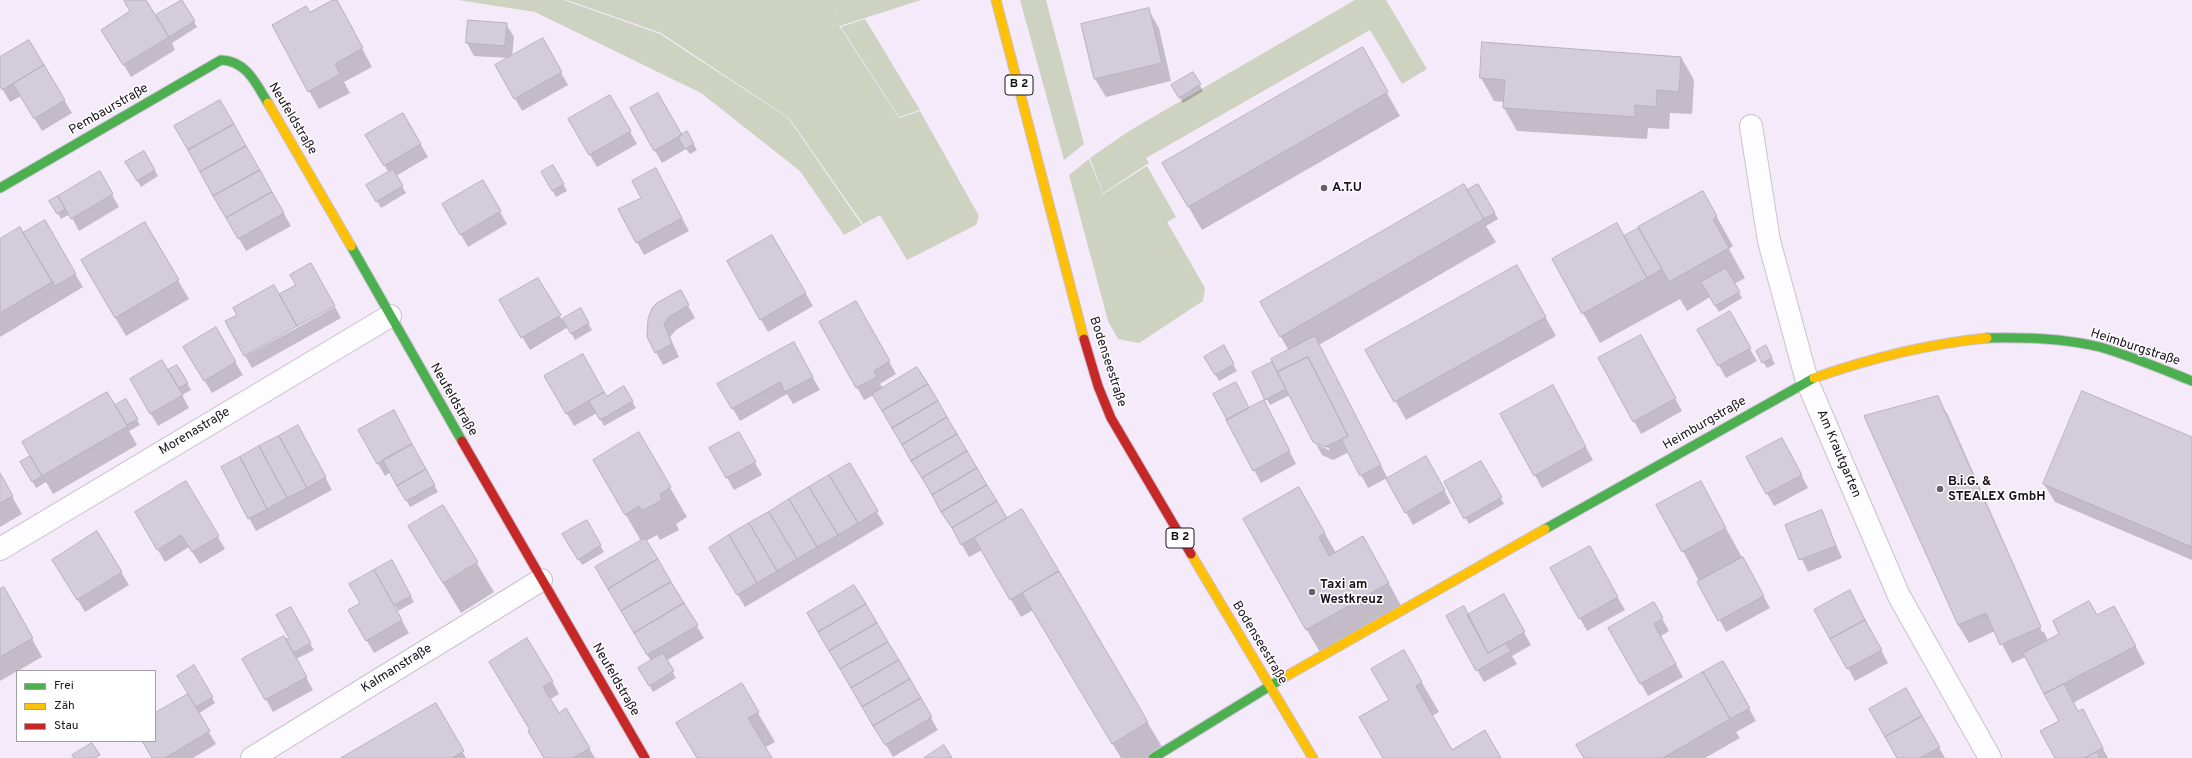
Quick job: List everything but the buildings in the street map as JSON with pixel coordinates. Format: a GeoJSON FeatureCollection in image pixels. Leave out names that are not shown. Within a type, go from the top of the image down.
{"type":"FeatureCollection","features":[{"type":"Feature","properties":{"kind":"street","name":"Bodenseestraße"},"geometry":{"type":"LineString","coordinates":[[996,0],[1098,386],[1111,418],[1129,451],[1313,758]]}},
{"type":"Feature","properties":{"kind":"street","name":"Pembaurstraße"},"geometry":{"type":"LineString","coordinates":[[0,188],[212,65],[222,60],[232,60]]}},
{"type":"Feature","properties":{"kind":"street","name":"Neufeldstraße"},"geometry":{"type":"LineString","coordinates":[[232,60],[249,72],[277,117],[541,580],[645,758]]}},
{"type":"Feature","properties":{"kind":"street","name":"Am Krautgarten"},"geometry":{"type":"LineString","coordinates":[[1751,126],[1768,240],[1807,381],[1899,596],[1990,758]]}},
{"type":"Feature","properties":{"kind":"street","name":"Morenastraße"},"geometry":{"type":"LineString","coordinates":[[0,549],[390,316]]}},
{"type":"Feature","properties":{"kind":"street","name":"Heimburgstraße"},"geometry":{"type":"LineString","coordinates":[[1153,758],[1269,686],[1807,381],[1853,363],[1918,346],[2008,336],[2043,337],[2098,347],[2192,381]]}},
{"type":"Feature","properties":{"kind":"street","name":"Kalmanstraße"},"geometry":{"type":"LineString","coordinates":[[252,758],[541,580]]}},
{"type":"Feature","properties":{"kind":"green space"},"geometry":{"type":"Polygon","coordinates":[[[458,0],[564,0],[660,34],[788,118],[862,225],[844,235],[800,171],[701,93],[535,12],[458,0]]]}},
{"type":"Feature","properties":{"kind":"green space"},"geometry":{"type":"Polygon","coordinates":[[[567,0],[834,0],[840,27],[899,118],[920,111],[979,216],[976,225],[907,260],[880,215],[863,224],[789,118],[661,33],[567,0]]]}},
{"type":"Feature","properties":{"kind":"green space"},"geometry":{"type":"Polygon","coordinates":[[[834,0],[921,0],[840,26],[834,0]]]}},
{"type":"Feature","properties":{"kind":"green space"},"geometry":{"type":"Polygon","coordinates":[[[1020,0],[1046,0],[1084,144],[1064,160],[1020,0]]]}},
{"type":"Feature","properties":{"kind":"green space"},"geometry":{"type":"Polygon","coordinates":[[[1355,0],[1386,0],[1427,69],[1402,84],[1370,30],[1146,158],[1149,163],[1103,193],[1090,158],[1129,131],[1355,0]]]}},
{"type":"Feature","properties":{"kind":"green space"},"geometry":{"type":"Polygon","coordinates":[[[865,19],[920,110],[899,117],[841,27],[865,19]]]}},
{"type":"Feature","properties":{"kind":"green space"},"geometry":{"type":"Polygon","coordinates":[[[1089,159],[1103,194],[1147,166],[1176,217],[1167,222],[1205,288],[1203,301],[1139,343],[1118,339],[1108,321],[1069,175],[1089,159]]]}},
{"type":"Feature","properties":{"kind":"traffic: fast"},"geometry":{"type":"LineString","coordinates":[[0,188],[221,60],[238,64],[244,69],[255,81],[268,103]]}},
{"type":"Feature","properties":{"kind":"traffic: fast"},"geometry":{"type":"LineString","coordinates":[[351,246],[462,441]]}},
{"type":"Feature","properties":{"kind":"traffic: fast"},"geometry":{"type":"LineString","coordinates":[[1987,338],[2044,339],[2086,344],[2123,354],[2192,381]]}},
{"type":"Feature","properties":{"kind":"traffic: fast"},"geometry":{"type":"LineString","coordinates":[[1545,529],[1814,378]]}},
{"type":"Feature","properties":{"kind":"traffic: fast"},"geometry":{"type":"LineString","coordinates":[[1153,758],[1283,678]]}},
{"type":"Feature","properties":{"kind":"traffic: slow"},"geometry":{"type":"LineString","coordinates":[[996,0],[1084,339]]}},
{"type":"Feature","properties":{"kind":"traffic: slow"},"geometry":{"type":"LineString","coordinates":[[268,103],[351,246]]}},
{"type":"Feature","properties":{"kind":"traffic: slow"},"geometry":{"type":"LineString","coordinates":[[1814,378],[1857,364],[1899,353],[1943,344],[1987,338]]}},
{"type":"Feature","properties":{"kind":"traffic: slow"},"geometry":{"type":"LineString","coordinates":[[1283,678],[1545,529]]}},
{"type":"Feature","properties":{"kind":"traffic: slow"},"geometry":{"type":"LineString","coordinates":[[1191,554],[1313,758]]}},
{"type":"Feature","properties":{"kind":"traffic: jam"},"geometry":{"type":"LineString","coordinates":[[1084,339],[1098,386],[1111,418],[1191,554]]}},
{"type":"Feature","properties":{"kind":"traffic: jam"},"geometry":{"type":"LineString","coordinates":[[462,441],[645,758]]}},
{"type":"Feature","properties":{"kind":"place","name":"A.T.U"},"geometry":{"type":"Point","coordinates":[1324,188]}},
{"type":"Feature","properties":{"kind":"place","name":"B.i.G. & STEALEX GmbH"},"geometry":{"type":"Point","coordinates":[1940,489]}},
{"type":"Feature","properties":{"kind":"place","name":"Taxi am Westkreuz"},"geometry":{"type":"Point","coordinates":[1312,592]}}]}
